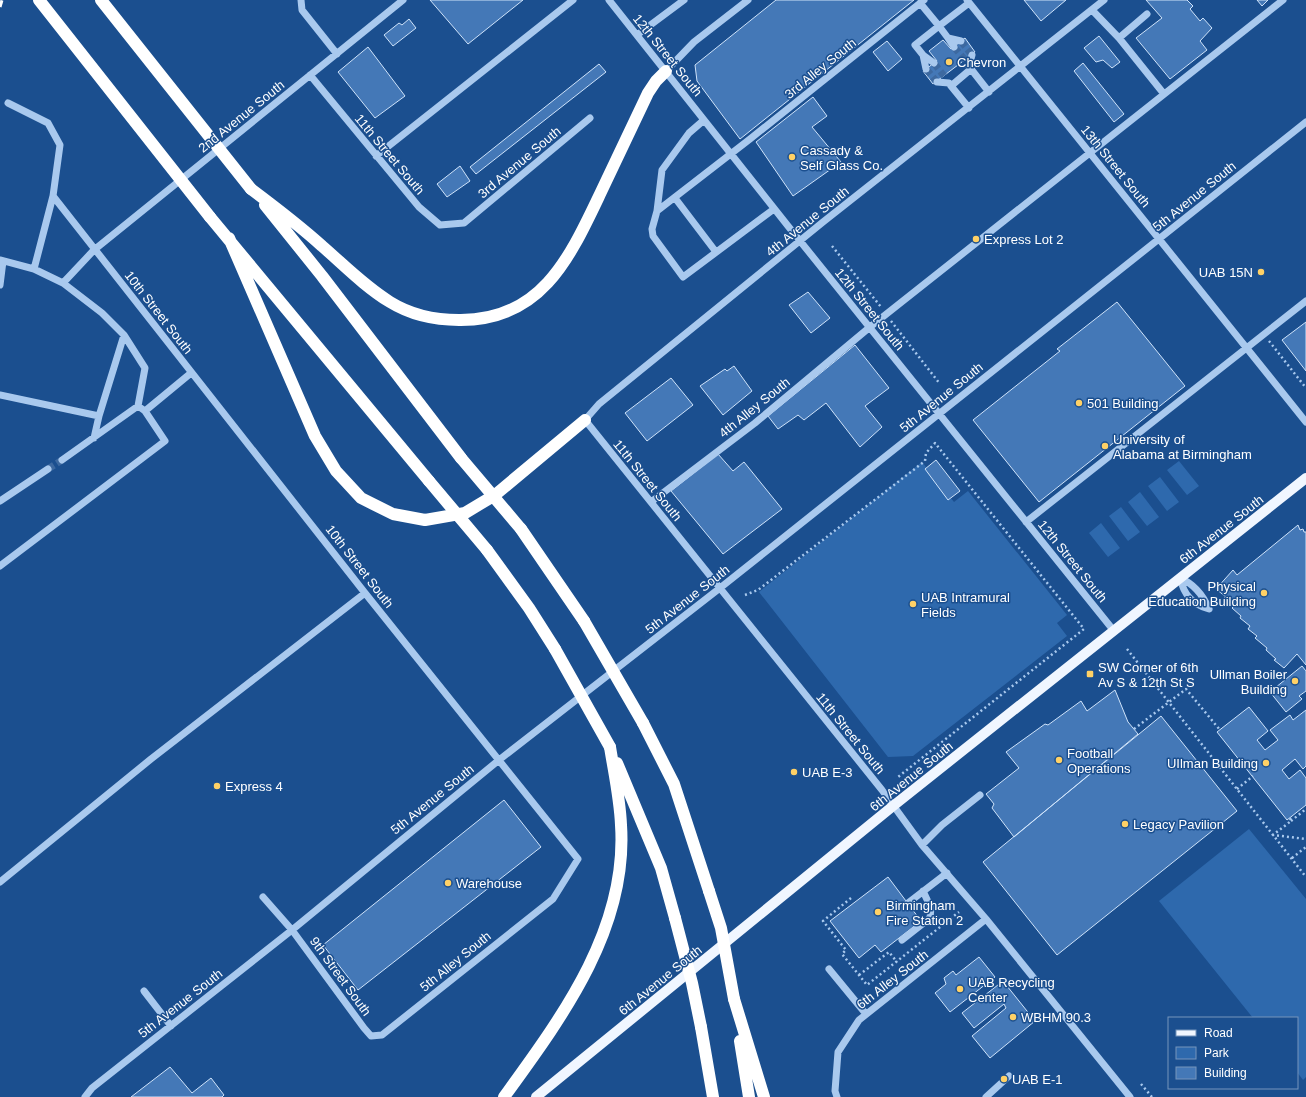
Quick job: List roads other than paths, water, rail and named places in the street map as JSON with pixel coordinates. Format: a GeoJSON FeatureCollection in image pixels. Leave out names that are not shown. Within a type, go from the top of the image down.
{"type":"FeatureCollection","features":[{"type":"Feature","properties":{"kind":"highway"},"geometry":{"type":"LineString","coordinates":[[39,0],[210,217],[487,550],[529,608],[555,649],[610,747],[661,868],[692,983],[713,1097]]}},
{"type":"Feature","properties":{"kind":"highway"},"geometry":{"type":"LineString","coordinates":[[100,0],[322,276],[461,458],[521,529],[584,621],[643,723],[674,784],[721,928],[734,998],[749,1097]]}},
{"type":"Feature","properties":{"kind":"highway"},"geometry":{"type":"LineString","coordinates":[[251,189],[322,246],[361,281],[401,308],[416,314],[448,320],[488,318],[505,313],[536,296],[564,264],[580,236],[648,93],[656,81],[666,71]]}},
{"type":"Feature","properties":{"kind":"highway"},"geometry":{"type":"LineString","coordinates":[[229,238],[315,436],[336,471],[361,498],[393,514],[425,520],[465,513],[496,495],[585,420]]}},
{"type":"Feature","properties":{"kind":"highway"},"geometry":{"type":"LineString","coordinates":[[504,1097],[541,1047],[582,982],[610,917],[620,871],[621,825],[610,747]]}},
{"type":"Feature","properties":{"kind":"highway"},"geometry":{"type":"LineString","coordinates":[[734,998],[764,1097]]}},
{"type":"Feature","properties":{"kind":"main road","name":"6th Avenue South"},"geometry":{"type":"LineString","coordinates":[[536,1097],[893,806],[1306,478]]}},
{"type":"Feature","properties":{"kind":"street"},"geometry":{"type":"LineString","coordinates":[[301,0],[302,10],[337,54]]}},
{"type":"Feature","properties":{"kind":"street","name":"2nd Avenue South"},"geometry":{"type":"LineString","coordinates":[[63,283],[94,250],[403,0]]}},
{"type":"Feature","properties":{"kind":"street"},"geometry":{"type":"LineString","coordinates":[[376,156],[573,0]]}},
{"type":"Feature","properties":{"kind":"street","name":"12th Street South"},"geometry":{"type":"LineString","coordinates":[[609,0],[730,154],[1114,631]]}},
{"type":"Feature","properties":{"kind":"street"},"geometry":{"type":"LineString","coordinates":[[637,35],[684,0]]}},
{"type":"Feature","properties":{"kind":"street"},"geometry":{"type":"LineString","coordinates":[[666,71],[694,42],[748,0]]}},
{"type":"Feature","properties":{"kind":"street","name":"4th Avenue South"},"geometry":{"type":"LineString","coordinates":[[585,420],[605,399],[800,241],[1104,0]]}},
{"type":"Feature","properties":{"kind":"street","name":"4th Alley South"},"geometry":{"type":"LineString","coordinates":[[651,502],[755,423],[886,314],[1283,0]]}},
{"type":"Feature","properties":{"kind":"street"},"geometry":{"type":"LineString","coordinates":[[922,1],[954,47]]}},
{"type":"Feature","properties":{"kind":"street","name":"3rd Alley South"},"geometry":{"type":"LineString","coordinates":[[657,211],[922,1]]}},
{"type":"Feature","properties":{"kind":"street"},"geometry":{"type":"LineString","coordinates":[[926,69],[922,55],[915,45],[968,1]]}},
{"type":"Feature","properties":{"kind":"street","name":"13th Street South"},"geometry":{"type":"LineString","coordinates":[[968,1],[1306,422]]}},
{"type":"Feature","properties":{"kind":"street"},"geometry":{"type":"LineString","coordinates":[[1092,10],[1119,38],[1164,94]]}},
{"type":"Feature","properties":{"kind":"street"},"geometry":{"type":"LineString","coordinates":[[1119,38],[1147,14]]}},
{"type":"Feature","properties":{"kind":"street"},"geometry":{"type":"LineString","coordinates":[[948,38],[962,41]]}},
{"type":"Feature","properties":{"kind":"street"},"geometry":{"type":"LineString","coordinates":[[922,55],[934,63]]}},
{"type":"Feature","properties":{"kind":"street"},"geometry":{"type":"LineString","coordinates":[[950,85],[968,65],[972,55]]}},
{"type":"Feature","properties":{"kind":"street"},"geometry":{"type":"LineString","coordinates":[[968,65],[989,92]]}},
{"type":"Feature","properties":{"kind":"street","name":"11th Street South"},"geometry":{"type":"LineString","coordinates":[[310,75],[419,207],[440,225],[464,223]]}},
{"type":"Feature","properties":{"kind":"street"},"geometry":{"type":"LineString","coordinates":[[944,76],[969,108]]}},
{"type":"Feature","properties":{"kind":"street"},"geometry":{"type":"LineString","coordinates":[[937,82],[950,85]]}},
{"type":"Feature","properties":{"kind":"street"},"geometry":{"type":"LineString","coordinates":[[8,103],[48,123],[60,145],[54,196],[34,269]]}},
{"type":"Feature","properties":{"kind":"street","name":"3rd Avenue South"},"geometry":{"type":"LineString","coordinates":[[464,223],[590,118]]}},
{"type":"Feature","properties":{"kind":"street"},"geometry":{"type":"LineString","coordinates":[[704,120],[689,133],[662,170],[657,211],[652,229],[653,236],[683,277],[774,208]]}},
{"type":"Feature","properties":{"kind":"street","name":"5th Avenue South"},"geometry":{"type":"LineString","coordinates":[[85,1097],[92,1088],[292,930],[499,760],[720,588],[1306,122]]}},
{"type":"Feature","properties":{"kind":"street","name":"10th Street South"},"geometry":{"type":"LineString","coordinates":[[54,196],[94,250],[191,373],[578,859],[553,899]]}},
{"type":"Feature","properties":{"kind":"street"},"geometry":{"type":"LineString","coordinates":[[675,198],[716,252]]}},
{"type":"Feature","properties":{"kind":"street"},"geometry":{"type":"LineString","coordinates":[[0,285],[2,260],[34,269],[63,283],[102,313],[124,335],[145,368],[138,406],[62,460]]}},
{"type":"Feature","properties":{"kind":"street"},"geometry":{"type":"LineString","coordinates":[[1026,522],[1306,301]]}},
{"type":"Feature","properties":{"kind":"street"},"geometry":{"type":"LineString","coordinates":[[94,438],[99,416],[124,335]]}},
{"type":"Feature","properties":{"kind":"street"},"geometry":{"type":"LineString","coordinates":[[145,411],[191,373]]}},
{"type":"Feature","properties":{"kind":"street"},"geometry":{"type":"LineString","coordinates":[[0,395],[99,416]]}},
{"type":"Feature","properties":{"kind":"street"},"geometry":{"type":"LineString","coordinates":[[0,566],[165,442],[145,411],[138,406]]}},
{"type":"Feature","properties":{"kind":"street","name":"11th Street South"},"geometry":{"type":"LineString","coordinates":[[585,420],[893,806],[922,845],[986,919],[1130,1097]]}},
{"type":"Feature","properties":{"kind":"street"},"geometry":{"type":"LineString","coordinates":[[0,501],[48,469]]}},
{"type":"Feature","properties":{"kind":"street"},"geometry":{"type":"LineString","coordinates":[[1180,578],[1192,583],[1206,600],[1209,609],[1197,606],[1182,589],[1180,578]]}},
{"type":"Feature","properties":{"kind":"street"},"geometry":{"type":"LineString","coordinates":[[0,882],[129,776],[365,593]]}},
{"type":"Feature","properties":{"kind":"street"},"geometry":{"type":"LineString","coordinates":[[922,845],[942,825],[980,795]]}},
{"type":"Feature","properties":{"kind":"street"},"geometry":{"type":"LineString","coordinates":[[908,903],[947,873]]}},
{"type":"Feature","properties":{"kind":"street"},"geometry":{"type":"LineString","coordinates":[[902,940],[930,918],[931,908],[923,891]]}},
{"type":"Feature","properties":{"kind":"street","name":"9th Street South"},"geometry":{"type":"LineString","coordinates":[[264,897],[292,930],[371,1036]]}},
{"type":"Feature","properties":{"kind":"street","name":"5th Alley South"},"geometry":{"type":"LineString","coordinates":[[371,1036],[382,1035],[553,899]]}},
{"type":"Feature","properties":{"kind":"street","name":"6th Alley South"},"geometry":{"type":"LineString","coordinates":[[837,1097],[835,1091],[838,1052],[859,1020],[986,919]]}},
{"type":"Feature","properties":{"kind":"street"},"geometry":{"type":"LineString","coordinates":[[830,969],[866,1014]]}},
{"type":"Feature","properties":{"kind":"street"},"geometry":{"type":"LineString","coordinates":[[144,991],[171,1026]]}},
{"type":"Feature","properties":{"kind":"street"},"geometry":{"type":"LineString","coordinates":[[986,1097],[1009,1076]]}},
{"type":"Feature","properties":{"kind":"tunnel"},"geometry":{"type":"LineString","coordinates":[[961,41],[972,55]]}},
{"type":"Feature","properties":{"kind":"tunnel"},"geometry":{"type":"LineString","coordinates":[[954,47],[965,60]]}},
{"type":"Feature","properties":{"kind":"tunnel"},"geometry":{"type":"LineString","coordinates":[[934,63],[944,76]]}},
{"type":"Feature","properties":{"kind":"tunnel"},"geometry":{"type":"LineString","coordinates":[[926,69],[937,82]]}},
{"type":"Feature","properties":{"kind":"tunnel"},"geometry":{"type":"LineString","coordinates":[[48,469],[62,460]]}},
{"type":"Feature","properties":{"kind":"railway"},"geometry":{"type":"LineString","coordinates":[[0,7],[2,0]]}},
{"type":"Feature","properties":{"kind":"place","name":"Chevron"},"geometry":{"type":"Point","coordinates":[949,62]}},
{"type":"Feature","properties":{"kind":"place","name":"Cassady & Self Glass Co."},"geometry":{"type":"Point","coordinates":[792,157]}},
{"type":"Feature","properties":{"kind":"place","name":"Express Lot 2"},"geometry":{"type":"Point","coordinates":[976,239]}},
{"type":"Feature","properties":{"kind":"place","name":"UAB 15N"},"geometry":{"type":"Point","coordinates":[1261,272]}},
{"type":"Feature","properties":{"kind":"place","name":"501 Building"},"geometry":{"type":"Point","coordinates":[1079,403]}},
{"type":"Feature","properties":{"kind":"place","name":"University of Alabama at Birmingham"},"geometry":{"type":"Point","coordinates":[1105,446]}},
{"type":"Feature","properties":{"kind":"place","name":"Physical Education Building"},"geometry":{"type":"Point","coordinates":[1264,593]}},
{"type":"Feature","properties":{"kind":"place","name":"UAB Intramural Fields"},"geometry":{"type":"Point","coordinates":[913,604]}},
{"type":"Feature","properties":{"kind":"place","name":"SW Corner of 6th Av S & 12th St S"},"geometry":{"type":"Point","coordinates":[1090,674]}},
{"type":"Feature","properties":{"kind":"place","name":"Ullman Boiler Building"},"geometry":{"type":"Point","coordinates":[1295,681]}},
{"type":"Feature","properties":{"kind":"place","name":"Football Operations"},"geometry":{"type":"Point","coordinates":[1059,760]}},
{"type":"Feature","properties":{"kind":"place","name":"UIlman Building"},"geometry":{"type":"Point","coordinates":[1266,763]}},
{"type":"Feature","properties":{"kind":"place","name":"UAB E-3"},"geometry":{"type":"Point","coordinates":[794,772]}},
{"type":"Feature","properties":{"kind":"place","name":"Express 4"},"geometry":{"type":"Point","coordinates":[217,786]}},
{"type":"Feature","properties":{"kind":"place","name":"Legacy Pavilion"},"geometry":{"type":"Point","coordinates":[1125,824]}},
{"type":"Feature","properties":{"kind":"place","name":"Warehouse"},"geometry":{"type":"Point","coordinates":[448,883]}},
{"type":"Feature","properties":{"kind":"place","name":"Birmingham Fire Station 2"},"geometry":{"type":"Point","coordinates":[878,912]}},
{"type":"Feature","properties":{"kind":"place","name":"UAB Recycling Center"},"geometry":{"type":"Point","coordinates":[960,989]}},
{"type":"Feature","properties":{"kind":"place","name":"WBHM 90.3"},"geometry":{"type":"Point","coordinates":[1013,1017]}},
{"type":"Feature","properties":{"kind":"place","name":"UAB E-1"},"geometry":{"type":"Point","coordinates":[1004,1079]}}]}
